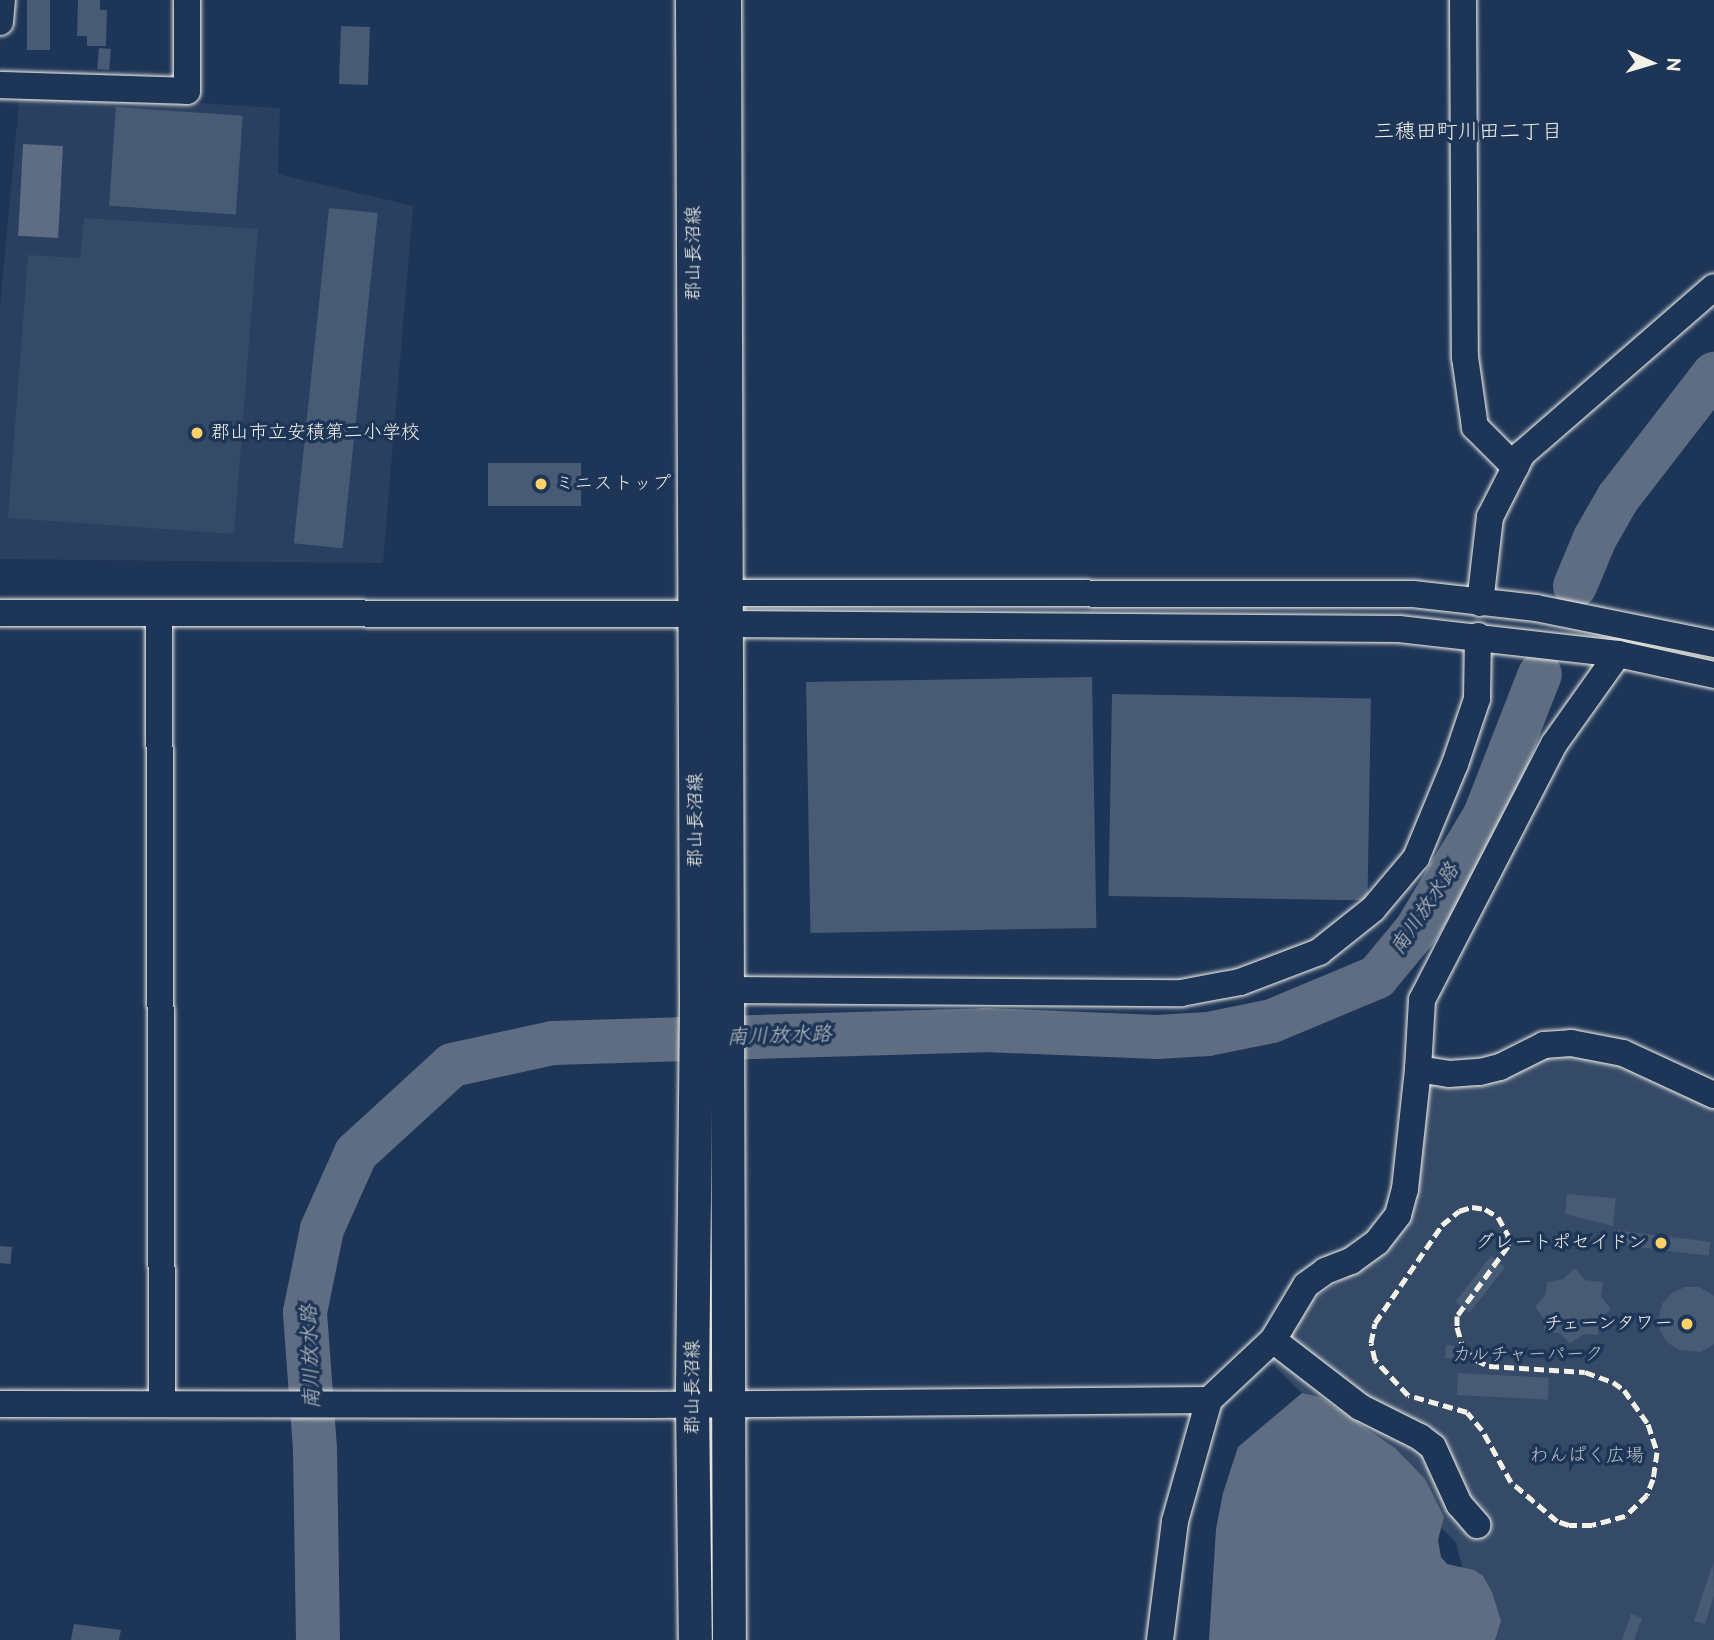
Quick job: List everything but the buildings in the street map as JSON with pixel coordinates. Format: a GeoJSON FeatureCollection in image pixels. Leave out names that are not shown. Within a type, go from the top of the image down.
{"type":"FeatureCollection","features":[{"type":"Feature","properties":{"kind":"main road","name":"郡山長沼線"},"geometry":{"type":"LineString","coordinates":[[692,0],[715,610]]}},
{"type":"Feature","properties":{"kind":"main road","name":"郡山長沼線"},"geometry":{"type":"LineString","coordinates":[[695,1640],[692,1404],[717,1001],[715,610],[724,0]]}},
{"type":"Feature","properties":{"kind":"main road","name":"郡山長沼線"},"geometry":{"type":"LineString","coordinates":[[711,1074],[727,1403],[729,1640]]}},
{"type":"Feature","properties":{"kind":"street"},"geometry":{"type":"LineString","coordinates":[[0,22],[2,0]]}},
{"type":"Feature","properties":{"kind":"street"},"geometry":{"type":"LineString","coordinates":[[0,85],[187,90],[187,0]]}},
{"type":"Feature","properties":{"kind":"street"},"geometry":{"type":"LineString","coordinates":[[1463,0],[1465,357],[1475,427],[1516,467]]}},
{"type":"Feature","properties":{"kind":"street"},"geometry":{"type":"LineString","coordinates":[[1480,603],[1490,517],[1522,454],[1714,287]]}},
{"type":"Feature","properties":{"kind":"street"},"geometry":{"type":"LineString","coordinates":[[0,613],[715,610],[1279,591],[1413,594],[1536,608],[1601,619],[1714,644]]}},
{"type":"Feature","properties":{"kind":"street"},"geometry":{"type":"LineString","coordinates":[[715,610],[1399,629],[1618,653],[1714,675]]}},
{"type":"Feature","properties":{"kind":"street"},"geometry":{"type":"LineString","coordinates":[[159,613],[162,1404]]}},
{"type":"Feature","properties":{"kind":"street"},"geometry":{"type":"LineString","coordinates":[[717,1001],[1181,993],[1240,982],[1319,952],[1373,909],[1416,858],[1455,764],[1477,699],[1478,636]]}},
{"type":"Feature","properties":{"kind":"street"},"geometry":{"type":"LineString","coordinates":[[1160,1640],[1175,1521],[1209,1400],[1273,1340],[1307,1285],[1325,1271],[1351,1261],[1377,1242],[1398,1215],[1405,1189],[1418,1069],[1422,1000],[1554,744],[1618,653]]}},
{"type":"Feature","properties":{"kind":"street"},"geometry":{"type":"LineString","coordinates":[[1418,1069],[1449,1074],[1479,1072],[1500,1067],[1544,1045],[1572,1043],[1623,1053],[1714,1095]]}},
{"type":"Feature","properties":{"kind":"street"},"geometry":{"type":"LineString","coordinates":[[1273,1340],[1360,1407],[1420,1437],[1433,1447],[1459,1504],[1477,1525]]}},
{"type":"Feature","properties":{"kind":"street"},"geometry":{"type":"LineString","coordinates":[[0,1404],[692,1404],[1209,1400]]}},
{"type":"Feature","properties":{"kind":"shaded area","name":"郡山市立安積第二小学校"},"geometry":{"type":"Polygon","coordinates":[[[20,92],[280,108],[278,174],[413,206],[383,563],[0,559],[0,306],[20,92]]]}},
{"type":"Feature","properties":{"kind":"shaded area"},"geometry":{"type":"Polygon","coordinates":[[[23,144],[63,146],[58,238],[18,236],[23,144]]]}},
{"type":"Feature","properties":{"kind":"shaded area"},"geometry":{"type":"Polygon","coordinates":[[[1302,1393],[1320,1397],[1395,1448],[1425,1479],[1444,1517],[1438,1540],[1441,1557],[1447,1564],[1474,1570],[1483,1576],[1492,1592],[1501,1621],[1495,1640],[1209,1640],[1216,1529],[1223,1493],[1238,1447],[1302,1393]]]}},
{"type":"Feature","properties":{"kind":"green space"},"geometry":{"type":"Polygon","coordinates":[[[84,218],[258,229],[234,534],[8,518],[28,255],[80,258],[84,218]]]}},
{"type":"Feature","properties":{"kind":"green space","name":"カルチャーパーク"},"geometry":{"type":"Polygon","coordinates":[[[1583,1049],[1714,1101],[1714,1640],[1479,1640],[1456,1542],[1271,1363],[1304,1305],[1370,1261],[1427,1084],[1529,1056],[1583,1049]]]}},
{"type":"Feature","properties":{"kind":"waterway","name":"南川放水路"},"geometry":{"type":"LineString","coordinates":[[1575,586],[1595,538],[1618,498],[1714,374]]}},
{"type":"Feature","properties":{"kind":"waterway","name":"南川放水路"},"geometry":{"type":"LineString","coordinates":[[318,1640],[315,1449],[305,1312],[322,1229],[356,1153],[452,1065],[553,1043],[984,1030],[1157,1037],[1208,1034],[1272,1021],[1377,977],[1416,930],[1485,815],[1540,674]]}},
{"type":"Feature","properties":{"kind":"railway"},"geometry":{"type":"LineString","coordinates":[[1472,1207],[1485,1209],[1498,1217],[1508,1235],[1508,1246],[1457,1316],[1463,1348],[1476,1360],[1489,1366],[1585,1372],[1613,1382],[1624,1390],[1648,1424],[1657,1452],[1653,1479],[1647,1495],[1625,1516],[1592,1525],[1569,1525],[1557,1521],[1511,1482],[1482,1430],[1467,1412],[1408,1395],[1375,1360],[1371,1343],[1375,1323],[1442,1225],[1459,1211],[1472,1207]]}},
{"type":"Feature","properties":{"kind":"place","name":"郡山市立安積第二小学校"},"geometry":{"type":"Point","coordinates":[197,433]}},
{"type":"Feature","properties":{"kind":"place","name":"ミニストップ"},"geometry":{"type":"Point","coordinates":[541,484]}},
{"type":"Feature","properties":{"kind":"place","name":"グレートポセイドン"},"geometry":{"type":"Point","coordinates":[1661,1243]}},
{"type":"Feature","properties":{"kind":"place","name":"チェーンタワー"},"geometry":{"type":"Point","coordinates":[1687,1324]}},
{"type":"Feature","properties":{"kind":"district","name":"三穂田町川田二丁目"},"geometry":{"type":"Point","coordinates":[1468,132]}},
{"type":"Feature","properties":{"kind":"park label","name":"わんぱく広場"},"geometry":{"type":"Point","coordinates":[1587,1456]}}]}
